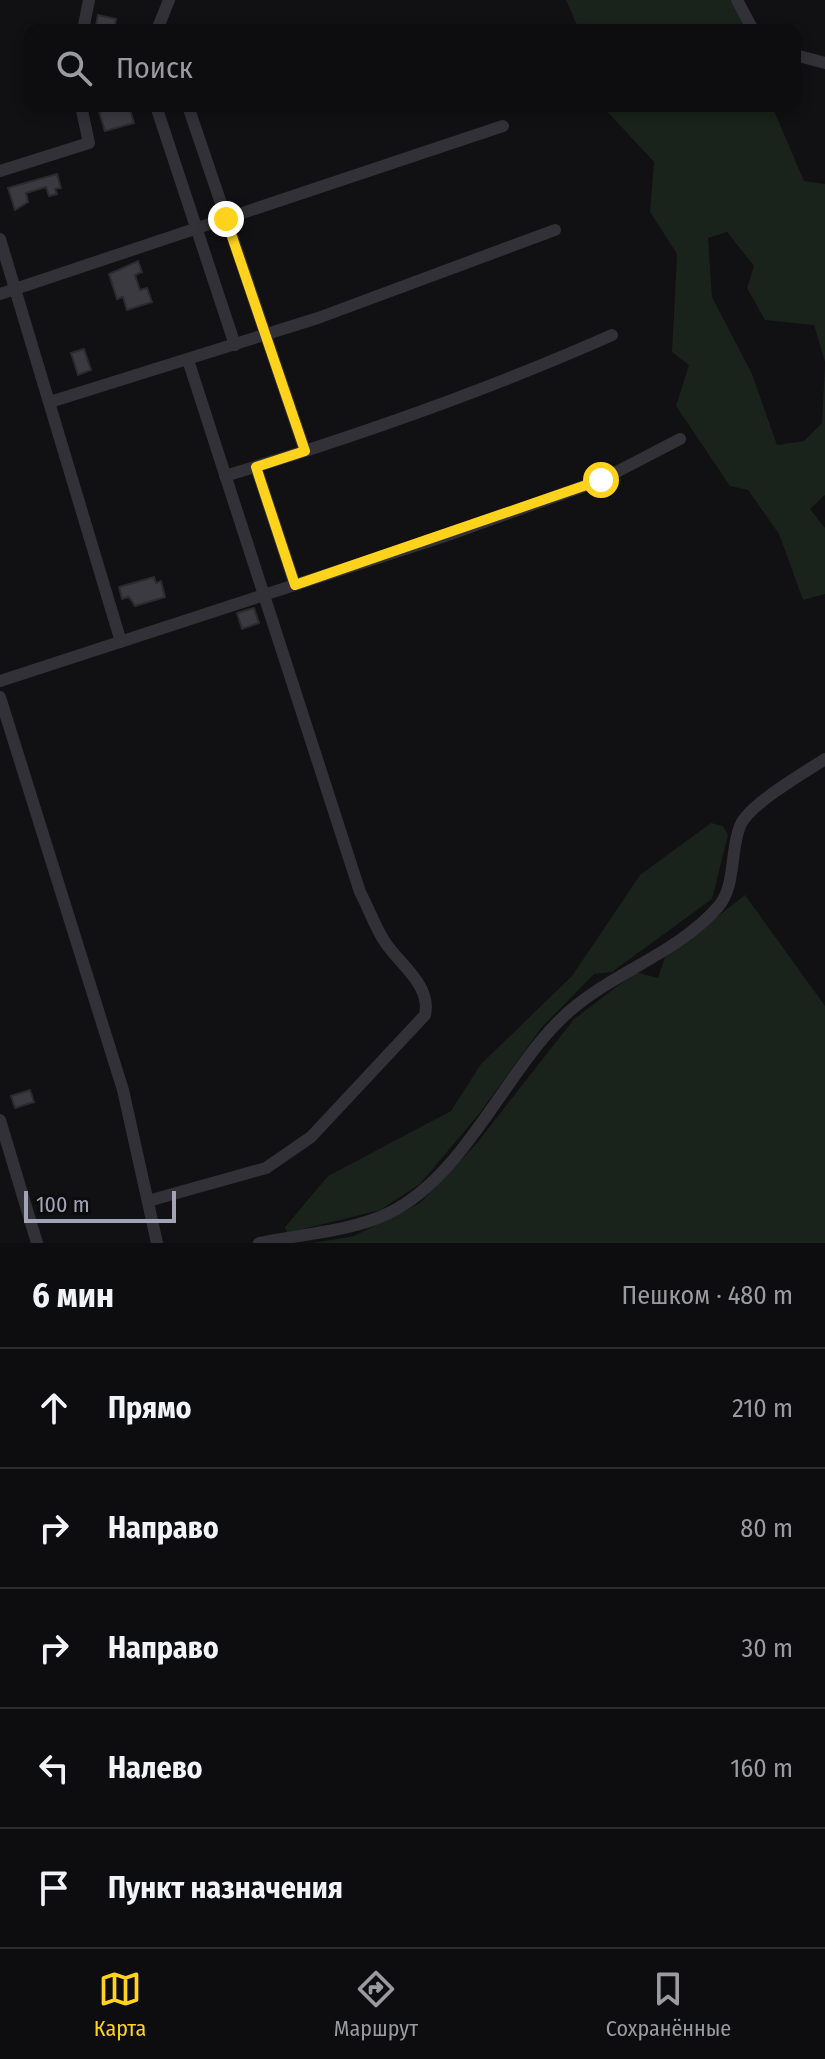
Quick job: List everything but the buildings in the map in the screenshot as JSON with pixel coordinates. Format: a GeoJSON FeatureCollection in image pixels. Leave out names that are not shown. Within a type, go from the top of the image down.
{"type":"FeatureCollection","features":[{"type":"Feature","properties":{"kind":"street"},"geometry":{"type":"LineString","coordinates":[[84,24],[89,0]]}},
{"type":"Feature","properties":{"kind":"street"},"geometry":{"type":"LineString","coordinates":[[159,24],[169,0]]}},
{"type":"Feature","properties":{"kind":"street"},"geometry":{"type":"LineString","coordinates":[[737,0],[750,24]]}},
{"type":"Feature","properties":{"kind":"street"},"geometry":{"type":"LineString","coordinates":[[801,57],[825,63]]}},
{"type":"Feature","properties":{"kind":"street"},"geometry":{"type":"LineString","coordinates":[[0,171],[89,143],[82,112]]}},
{"type":"Feature","properties":{"kind":"street"},"geometry":{"type":"LineString","coordinates":[[158,112],[235,345]]}},
{"type":"Feature","properties":{"kind":"street"},"geometry":{"type":"LineString","coordinates":[[190,112],[305,451]]}},
{"type":"Feature","properties":{"kind":"street"},"geometry":{"type":"LineString","coordinates":[[0,294],[503,126]]}},
{"type":"Feature","properties":{"kind":"street"},"geometry":{"type":"LineString","coordinates":[[50,402],[266,335],[555,230]]}},
{"type":"Feature","properties":{"kind":"street"},"geometry":{"type":"LineString","coordinates":[[0,239],[121,642]]}},
{"type":"Feature","properties":{"kind":"street"},"geometry":{"type":"LineString","coordinates":[[225,476],[457,399],[612,335]]}},
{"type":"Feature","properties":{"kind":"street"},"geometry":{"type":"LineString","coordinates":[[148,1201],[266,1168],[311,1137],[425,1015],[428,1003],[423,991],[383,940],[360,892],[188,360]]}},
{"type":"Feature","properties":{"kind":"street"},"geometry":{"type":"LineString","coordinates":[[0,681],[295,585],[601,480],[680,439]]}},
{"type":"Feature","properties":{"kind":"street"},"geometry":{"type":"LineString","coordinates":[[256,467],[295,585]]}},
{"type":"Feature","properties":{"kind":"street"},"geometry":{"type":"LineString","coordinates":[[0,697],[123,1090],[157,1243]]}},
{"type":"Feature","properties":{"kind":"street"},"geometry":{"type":"LineString","coordinates":[[259,1243],[338,1229],[386,1214],[415,1198],[473,1135],[560,1020],[585,999],[699,927],[721,904],[740,824],[767,800],[825,759]]}},
{"type":"Feature","properties":{"kind":"street"},"geometry":{"type":"LineString","coordinates":[[0,1120],[37,1243]]}},
{"type":"Feature","properties":{"kind":"shaded area"},"geometry":{"type":"Polygon","coordinates":[[[566,0],[733,0],[746,24],[576,24],[566,0]]]}},
{"type":"Feature","properties":{"kind":"shaded area"},"geometry":{"type":"Polygon","coordinates":[[[608,112],[775,112],[804,181],[825,184],[825,362],[814,325],[765,320],[747,288],[754,266],[727,232],[708,238],[712,297],[752,374],[777,445],[804,441],[822,423],[825,364],[825,495],[810,509],[825,528],[825,594],[803,600],[779,534],[748,490],[730,486],[676,406],[689,365],[672,352],[677,254],[650,212],[654,162],[608,112]]]}},
{"type":"Feature","properties":{"kind":"shaded area"},"geometry":{"type":"Polygon","coordinates":[[[711,823],[723,826],[728,835],[712,899],[612,972],[594,974],[542,1027],[479,1114],[420,1184],[380,1210],[287,1233],[285,1227],[328,1176],[451,1111],[481,1064],[572,976],[640,875],[711,823]]]}},
{"type":"Feature","properties":{"kind":"shaded area"},"geometry":{"type":"Polygon","coordinates":[[[745,895],[825,1006],[825,1243],[313,1243],[354,1236],[420,1203],[477,1143],[574,1019],[636,972],[658,978],[665,957],[745,895]]]}},
{"type":"Feature","properties":{"kind":"route"},"geometry":{"type":"LineString","coordinates":[[226,219],[305,451],[256,467],[295,585],[601,480]]}}]}
